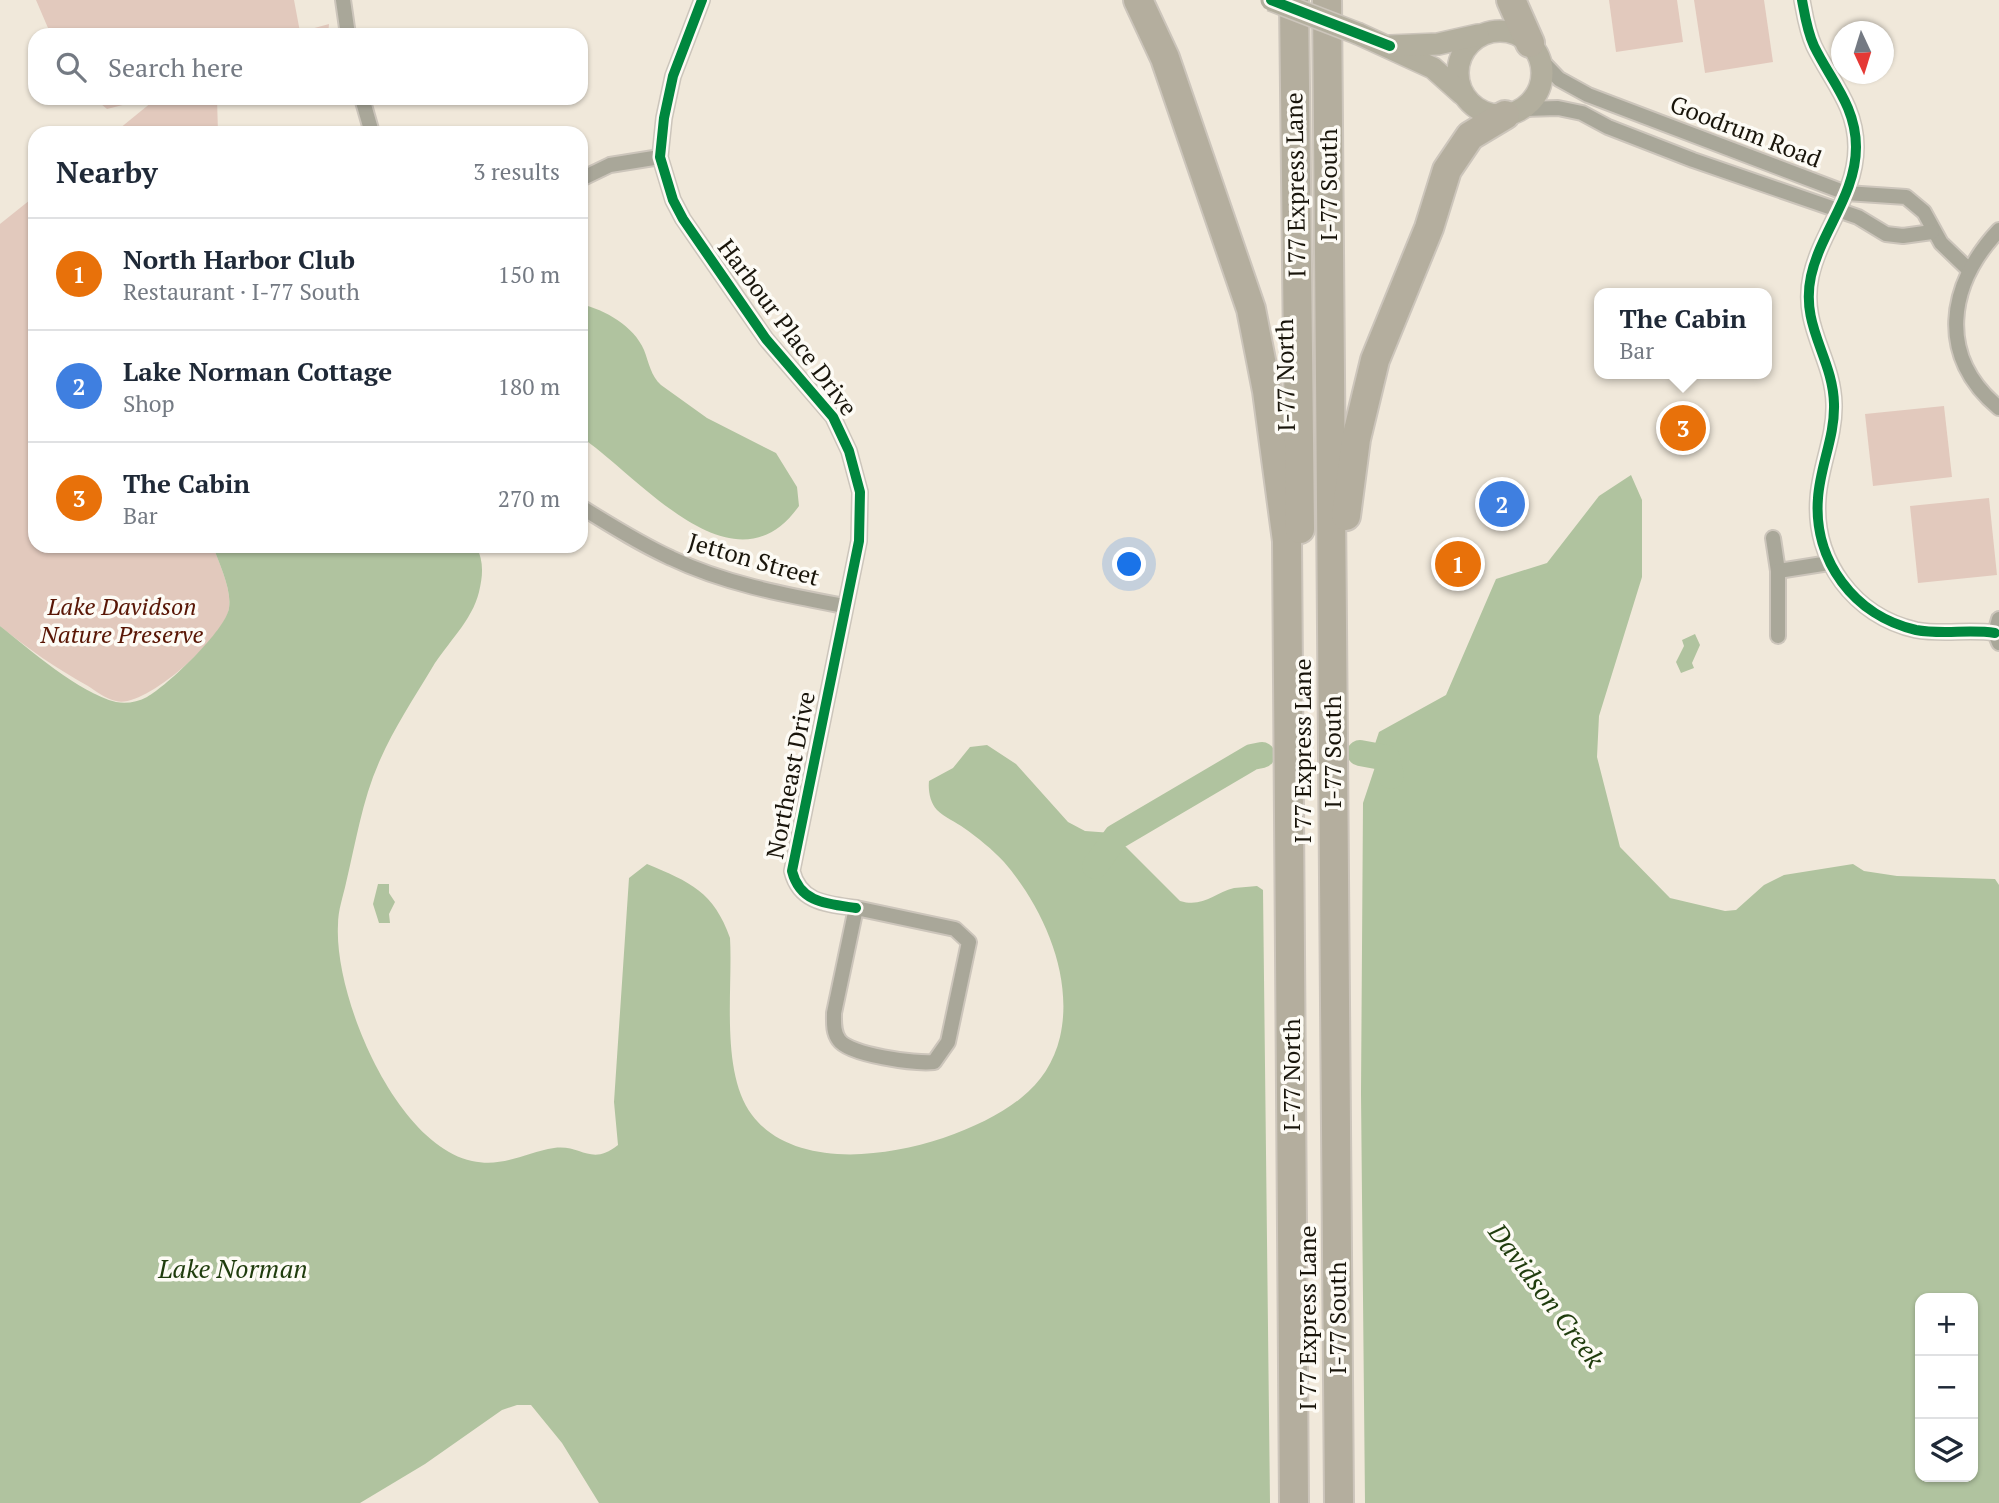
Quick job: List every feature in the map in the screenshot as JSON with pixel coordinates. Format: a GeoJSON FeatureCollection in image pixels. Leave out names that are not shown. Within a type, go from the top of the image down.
{"type":"FeatureCollection","features":[{"type":"Feature","properties":{"kind":"highway"},"geometry":{"type":"LineString","coordinates":[[1119,0],[1203,175]]}},
{"type":"Feature","properties":{"kind":"highway"},"geometry":{"type":"LineString","coordinates":[[1138,0],[1165,58],[1254,322],[1267,391],[1287,541]]}},
{"type":"Feature","properties":{"kind":"highway","name":"I-77 North"},"geometry":{"type":"LineString","coordinates":[[1280,0],[1294,1503]]}},
{"type":"Feature","properties":{"kind":"highway","name":"I 77 Express Lane"},"geometry":{"type":"LineString","coordinates":[[1294,0],[1308,1503]]}},
{"type":"Feature","properties":{"kind":"highway","name":"I 77 Express Lane"},"geometry":{"type":"LineString","coordinates":[[1314,0],[1325,1503]]}},
{"type":"Feature","properties":{"kind":"highway","name":"I-77 South"},"geometry":{"type":"LineString","coordinates":[[1327,0],[1339,1503]]}},
{"type":"Feature","properties":{"kind":"highway"},"geometry":{"type":"LineString","coordinates":[[1511,0],[1535,51]]}},
{"type":"Feature","properties":{"kind":"highway"},"geometry":{"type":"LineString","coordinates":[[1332,696],[1351,469],[1375,360],[1425,237],[1451,161],[1470,136],[1514,112]]}},
{"type":"Feature","properties":{"kind":"main road"},"geometry":{"type":"LineString","coordinates":[[1271,0],[1390,46],[1441,73],[1478,109],[1514,112],[1541,87],[1535,51],[1505,31],[1447,43],[1390,46]]}},
{"type":"Feature","properties":{"kind":"main road"},"geometry":{"type":"LineString","coordinates":[[1464,96],[1458,78],[1460,59],[1470,43],[1486,33]]}},
{"type":"Feature","properties":{"kind":"street"},"geometry":{"type":"LineString","coordinates":[[342,0],[347,28]]}},
{"type":"Feature","properties":{"kind":"street","name":"Harbour Place Drive"},"geometry":{"type":"LineString","coordinates":[[702,0],[673,76],[664,118],[660,157],[673,200],[683,219],[766,339],[833,417],[849,451],[860,492],[859,541],[844,606]]}},
{"type":"Feature","properties":{"kind":"street"},"geometry":{"type":"LineString","coordinates":[[1802,0],[1815,47],[1852,115],[1856,150],[1840,210],[1815,263],[1808,302],[1811,326],[1829,371],[1834,401],[1833,429],[1818,497],[1819,529],[1829,563],[1859,601],[1899,625],[1931,632],[1970,629],[1998,632]]}},
{"type":"Feature","properties":{"kind":"street","name":"Goodrum Road"},"geometry":{"type":"LineString","coordinates":[[1535,51],[1567,85],[1588,95],[1846,193],[1906,197],[1924,212],[1932,232],[1968,269]]}},
{"type":"Feature","properties":{"kind":"street"},"geometry":{"type":"LineString","coordinates":[[364,105],[370,126]]}},
{"type":"Feature","properties":{"kind":"street","name":"Goodrum Road"},"geometry":{"type":"LineString","coordinates":[[1514,112],[1558,108],[1581,113],[1608,127],[1693,160],[1840,210],[1886,234],[1903,236],[1932,232]]}},
{"type":"Feature","properties":{"kind":"street"},"geometry":{"type":"LineString","coordinates":[[588,176],[610,165],[660,157]]}},
{"type":"Feature","properties":{"kind":"street"},"geometry":{"type":"LineString","coordinates":[[1999,230],[1968,269],[1961,292],[1956,346],[1972,380],[1999,408]]}},
{"type":"Feature","properties":{"kind":"street","name":"Jetton Street"},"geometry":{"type":"LineString","coordinates":[[588,511],[652,549],[700,570],[762,589],[844,606]]}},
{"type":"Feature","properties":{"kind":"street"},"geometry":{"type":"LineString","coordinates":[[1773,538],[1778,571],[1778,636]]}},
{"type":"Feature","properties":{"kind":"street"},"geometry":{"type":"LineString","coordinates":[[1778,571],[1829,563]]}},
{"type":"Feature","properties":{"kind":"street","name":"Northeast Drive"},"geometry":{"type":"LineString","coordinates":[[844,606],[792,872],[796,886],[807,898],[856,908],[955,929],[969,942],[948,1042],[934,1062],[922,1063],[859,1051],[846,1047],[839,1040],[834,1028],[834,1013],[856,908]]}},
{"type":"Feature","properties":{"kind":"green space"},"geometry":{"type":"Polygon","coordinates":[[[36,0],[294,0],[299,28],[48,28],[36,0]]]}},
{"type":"Feature","properties":{"kind":"green space"},"geometry":{"type":"Polygon","coordinates":[[[1609,0],[1677,0],[1683,42],[1616,52],[1609,0]]]}},
{"type":"Feature","properties":{"kind":"green space"},"geometry":{"type":"Polygon","coordinates":[[[1694,0],[1764,0],[1773,62],[1705,73],[1694,0]]]}},
{"type":"Feature","properties":{"kind":"green space"},"geometry":{"type":"Polygon","coordinates":[[[102,105],[123,105],[107,109],[102,105]]]}},
{"type":"Feature","properties":{"kind":"green space"},"geometry":{"type":"Polygon","coordinates":[[[148,105],[217,105],[218,126],[123,126],[148,105]]]}},
{"type":"Feature","properties":{"kind":"green space","name":"Lake Davidson Nature Preserve"},"geometry":{"type":"Polygon","coordinates":[[[28,202],[28,553],[215,553],[229,593],[229,608],[214,636],[163,683],[129,701],[116,701],[101,695],[42,658],[0,626],[0,224],[28,202]]]}},
{"type":"Feature","properties":{"kind":"green space"},"geometry":{"type":"Polygon","coordinates":[[[1944,406],[1952,477],[1873,486],[1865,414],[1944,406]]]}},
{"type":"Feature","properties":{"kind":"green space"},"geometry":{"type":"Polygon","coordinates":[[[1989,498],[1997,575],[1918,583],[1910,506],[1989,498]]]}},
{"type":"Feature","properties":{"kind":"water"},"geometry":{"type":"Polygon","coordinates":[[[588,306],[600,310],[626,326],[639,341],[661,385],[707,418],[776,453],[797,487],[799,506],[773,531],[746,539],[716,535],[687,520],[658,500],[588,442],[588,306]]]}},
{"type":"Feature","properties":{"kind":"water"},"geometry":{"type":"Polygon","coordinates":[[[1631,475],[1642,500],[1642,577],[1599,716],[1597,757],[1620,847],[1670,898],[1725,911],[1736,910],[1764,885],[1784,875],[1853,864],[1864,871],[1897,876],[1995,879],[1999,885],[1999,1503],[1365,1503],[1361,1094],[1363,803],[1375,767],[1372,753],[1379,732],[1446,695],[1496,579],[1547,563],[1599,496],[1631,475]]]}},
{"type":"Feature","properties":{"kind":"water","name":"Lake Norman"},"geometry":{"type":"Polygon","coordinates":[[[215,553],[479,553],[482,574],[476,603],[404,713],[368,790],[338,925],[339,955],[346,989],[358,1026],[375,1063],[395,1098],[418,1127],[444,1149],[472,1161],[505,1161],[554,1148],[572,1149],[593,1155],[609,1151],[618,1145],[614,1102],[629,878],[647,864],[699,890],[724,922],[730,938],[730,1030],[735,1077],[752,1115],[777,1137],[809,1150],[846,1154],[885,1152],[924,1144],[962,1131],[995,1116],[1021,1098],[1041,1078],[1054,1055],[1060,1037],[1063,990],[1059,967],[1043,921],[1018,880],[995,853],[940,813],[931,800],[929,781],[953,768],[970,747],[987,745],[1016,764],[1068,822],[1085,831],[1112,833],[1180,901],[1195,903],[1234,888],[1257,886],[1263,890],[1270,1503],[599,1503],[562,1443],[531,1405],[517,1405],[502,1410],[425,1464],[360,1503],[0,1503],[0,626],[86,690],[116,702],[128,703],[156,691],[181,670],[218,630],[229,608],[229,593],[215,553]]]}},
{"type":"Feature","properties":{"kind":"water"},"geometry":{"type":"Polygon","coordinates":[[[1695,634],[1700,645],[1692,663],[1694,668],[1681,673],[1676,662],[1684,646],[1682,640],[1695,634]]]}},
{"type":"Feature","properties":{"kind":"water"},"geometry":{"type":"Polygon","coordinates":[[[378,884],[389,884],[389,893],[395,902],[389,914],[390,923],[379,923],[373,904],[378,884]]]}},
{"type":"Feature","properties":{"kind":"waterway","name":"Davidson Creek"},"geometry":{"type":"LineString","coordinates":[[1360,753],[1387,758],[1391,776]]}},
{"type":"Feature","properties":{"kind":"waterway","name":"Davidson Creek"},"geometry":{"type":"LineString","coordinates":[[1095,866],[1116,837],[1252,757],[1262,755]]}},
{"type":"Feature","properties":{"kind":"cycle path"},"geometry":{"type":"LineString","coordinates":[[702,0],[673,76],[664,118],[660,157],[673,200],[683,219],[766,339],[833,417],[849,451],[860,492],[859,541],[792,871],[801,890],[808,896],[825,903],[856,908]]}},
{"type":"Feature","properties":{"kind":"cycle path"},"geometry":{"type":"LineString","coordinates":[[1271,0],[1390,46]]}},
{"type":"Feature","properties":{"kind":"cycle path"},"geometry":{"type":"LineString","coordinates":[[1802,0],[1812,40],[1852,119],[1856,147],[1850,181],[1816,260],[1809,294],[1813,327],[1828,371],[1834,404],[1818,498],[1822,543],[1830,563],[1856,598],[1894,623],[1926,631],[1995,633]]}},
{"type":"Feature","properties":{"kind":"place","name":"The Cabin"},"geometry":{"type":"Point","coordinates":[1683,428]}},
{"type":"Feature","properties":{"kind":"place","name":"Lake Norman Cottage"},"geometry":{"type":"Point","coordinates":[1502,504]}},
{"type":"Feature","properties":{"kind":"place","name":"North Harbor Club"},"geometry":{"type":"Point","coordinates":[1458,564]}}]}
